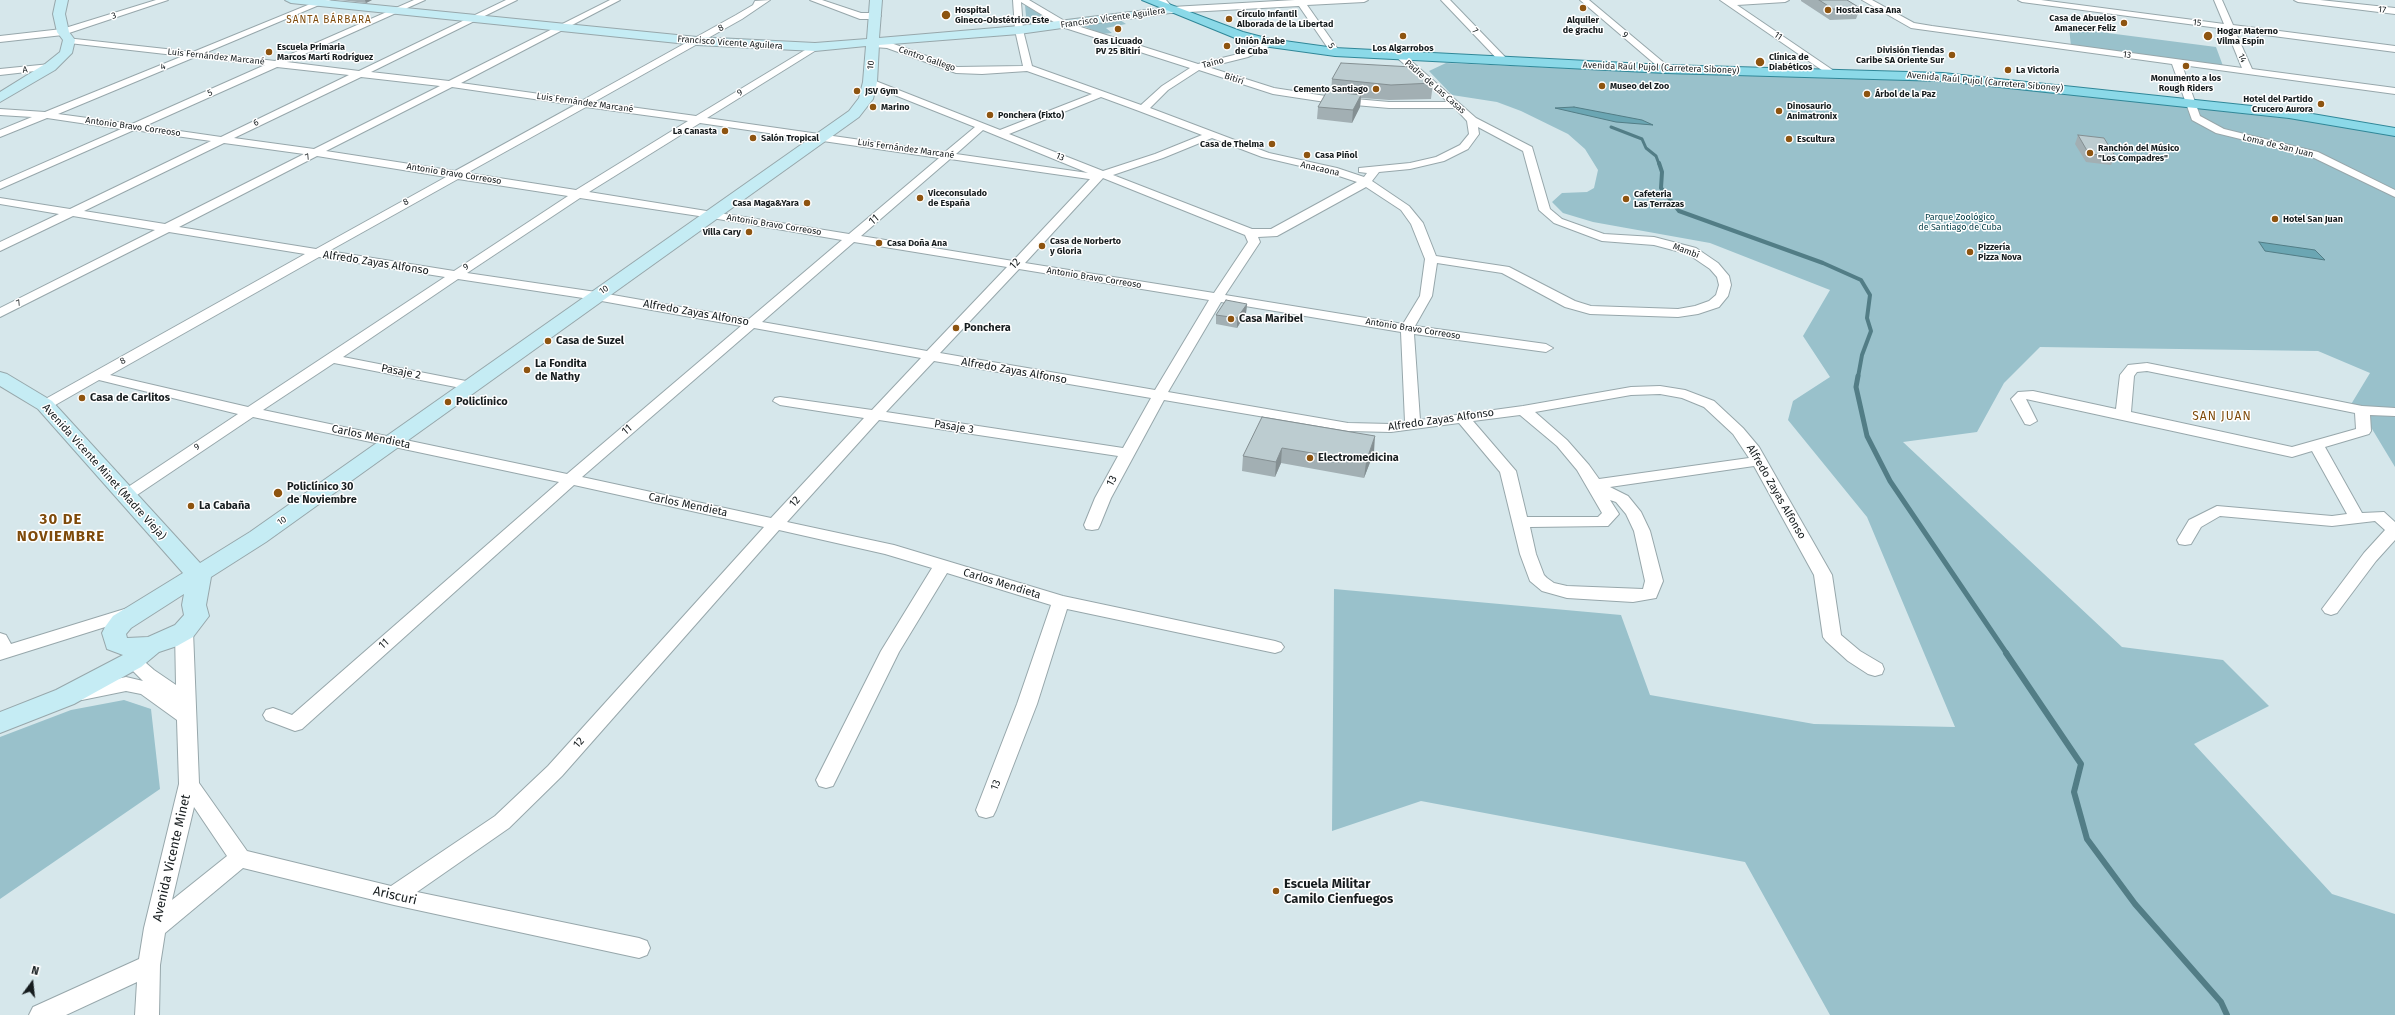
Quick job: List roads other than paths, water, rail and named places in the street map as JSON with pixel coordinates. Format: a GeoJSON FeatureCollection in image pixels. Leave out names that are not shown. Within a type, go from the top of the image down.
{"type":"FeatureCollection","features":[{"type":"Feature","properties":{"kind":"main road"},"geometry":{"type":"LineString","coordinates":[[0,98],[50,67],[66,53],[66,36],[59,14],[62,0]]}},
{"type":"Feature","properties":{"kind":"main road","name":"Francisco Vicente Aguilera"},"geometry":{"type":"LineString","coordinates":[[291,0],[323,1],[474,19],[697,41],[814,48],[874,44],[1019,30],[1170,10]]}},
{"type":"Feature","properties":{"kind":"main road","name":"10"},"geometry":{"type":"LineString","coordinates":[[133,650],[114,633],[122,622],[138,611],[200,576],[258,537],[822,137],[861,107],[866,99],[870,82],[877,16],[876,0]]}},
{"type":"Feature","properties":{"kind":"main road","name":"Avenida Raúl Pujol (Carretera Siboney)"},"geometry":{"type":"LineString","coordinates":[[1148,0],[1215,27],[1270,43],[1335,52],[1505,62],[1666,69],[1950,77],[2297,115],[2395,132]]}},
{"type":"Feature","properties":{"kind":"main road","name":"Avenida Vicente Minet (Madre Vieja)"},"geometry":{"type":"LineString","coordinates":[[0,378],[45,405],[125,496],[200,576]]}},
{"type":"Feature","properties":{"kind":"main road","name":"10"},"geometry":{"type":"LineString","coordinates":[[138,611],[160,602],[181,600],[194,605],[258,537]]}},
{"type":"Feature","properties":{"kind":"main road"},"geometry":{"type":"LineString","coordinates":[[0,723],[65,697],[93,683],[133,650],[168,640],[184,631],[197,616],[194,605],[200,576]]}},
{"type":"Feature","properties":{"kind":"street","name":"3"},"geometry":{"type":"LineString","coordinates":[[66,36],[164,0]]}},
{"type":"Feature","properties":{"kind":"street","name":"5"},"geometry":{"type":"LineString","coordinates":[[0,186],[421,0]]}},
{"type":"Feature","properties":{"kind":"street","name":"6"},"geometry":{"type":"LineString","coordinates":[[0,247],[513,0]]}},
{"type":"Feature","properties":{"kind":"street","name":"7"},"geometry":{"type":"LineString","coordinates":[[0,313],[450,84],[564,28],[616,0]]}},
{"type":"Feature","properties":{"kind":"street"},"geometry":{"type":"LineString","coordinates":[[814,0],[860,16],[877,16]]}},
{"type":"Feature","properties":{"kind":"street"},"geometry":{"type":"LineString","coordinates":[[1016,0],[1019,30],[1028,68]]}},
{"type":"Feature","properties":{"kind":"street","name":"Bitirí"},"geometry":{"type":"LineString","coordinates":[[1024,0],[1065,25],[1273,91],[1332,100],[1389,105],[1456,105]]}},
{"type":"Feature","properties":{"kind":"street"},"geometry":{"type":"LineString","coordinates":[[1161,0],[1170,10],[1300,2],[1364,0]]}},
{"type":"Feature","properties":{"kind":"street","name":"7"},"geometry":{"type":"LineString","coordinates":[[1446,0],[1505,62]]}},
{"type":"Feature","properties":{"kind":"street","name":"9"},"geometry":{"type":"LineString","coordinates":[[1584,0],[1666,69]]}},
{"type":"Feature","properties":{"kind":"street"},"geometry":{"type":"LineString","coordinates":[[1727,2],[1785,0]]}},
{"type":"Feature","properties":{"kind":"street","name":"13"},"geometry":{"type":"LineString","coordinates":[[1866,0],[1911,25],[1932,29],[2395,91]]}},
{"type":"Feature","properties":{"kind":"street","name":"15"},"geometry":{"type":"LineString","coordinates":[[2022,0],[2395,49]]}},
{"type":"Feature","properties":{"kind":"street","name":"14"},"geometry":{"type":"LineString","coordinates":[[2218,0],[2228,27],[2248,71]]}},
{"type":"Feature","properties":{"kind":"street","name":"17"},"geometry":{"type":"LineString","coordinates":[[2298,0],[2395,11]]}},
{"type":"Feature","properties":{"kind":"street"},"geometry":{"type":"LineString","coordinates":[[2374,9],[2386,0]]}},
{"type":"Feature","properties":{"kind":"street","name":"4"},"geometry":{"type":"LineString","coordinates":[[0,134],[323,1]]}},
{"type":"Feature","properties":{"kind":"street","name":"8"},"geometry":{"type":"LineString","coordinates":[[45,405],[456,174],[697,41],[756,7],[758,1]]}},
{"type":"Feature","properties":{"kind":"street","name":"5"},"geometry":{"type":"LineString","coordinates":[[1300,2],[1335,52]]}},
{"type":"Feature","properties":{"kind":"street","name":"11"},"geometry":{"type":"LineString","coordinates":[[1727,2],[1832,73]]}},
{"type":"Feature","properties":{"kind":"street"},"geometry":{"type":"LineString","coordinates":[[0,39],[66,36]]}},
{"type":"Feature","properties":{"kind":"street","name":"Luis Fernández Marcané"},"geometry":{"type":"LineString","coordinates":[[66,36],[193,55],[450,84],[1089,176],[1100,175]]}},
{"type":"Feature","properties":{"kind":"street","name":"Taíno"},"geometry":{"type":"LineString","coordinates":[[1143,109],[1165,88],[1198,67],[1245,55],[1270,43]]}},
{"type":"Feature","properties":{"kind":"street","name":"Centro Gallego"},"geometry":{"type":"LineString","coordinates":[[874,44],[888,45],[956,70],[982,71],[1028,68]]}},
{"type":"Feature","properties":{"kind":"street","name":"9"},"geometry":{"type":"LineString","coordinates":[[125,496],[454,275],[578,194],[814,48]]}},
{"type":"Feature","properties":{"kind":"street","name":"Padre de Las Casas"},"geometry":{"type":"LineString","coordinates":[[1400,56],[1472,120],[1474,134],[1471,141]]}},
{"type":"Feature","properties":{"kind":"street"},"geometry":{"type":"LineString","coordinates":[[2176,62],[2192,103]]}},
{"type":"Feature","properties":{"kind":"street","name":"A"},"geometry":{"type":"LineString","coordinates":[[0,72],[50,67]]}},
{"type":"Feature","properties":{"kind":"street","name":"Anacaona"},"geometry":{"type":"LineString","coordinates":[[1028,68],[1273,157],[1333,170],[1366,182],[1405,208],[1417,223],[1431,259],[1426,296],[1407,329]]}},
{"type":"Feature","properties":{"kind":"street","name":"13"},"geometry":{"type":"LineString","coordinates":[[870,82],[1002,133],[1100,175],[1250,233],[1272,233],[1366,182]]}},
{"type":"Feature","properties":{"kind":"street"},"geometry":{"type":"LineString","coordinates":[[1002,133],[1101,94]]}},
{"type":"Feature","properties":{"kind":"street","name":"Loma de San Juan"},"geometry":{"type":"LineString","coordinates":[[2192,103],[2196,118],[2220,131],[2314,154],[2395,194]]}},
{"type":"Feature","properties":{"kind":"street","name":"Antonio Bravo Correoso"},"geometry":{"type":"LineString","coordinates":[[0,112],[46,115],[456,174],[1407,329],[1546,348]]}},
{"type":"Feature","properties":{"kind":"street","name":"Mambí"},"geometry":{"type":"LineString","coordinates":[[1431,259],[1505,270],[1570,304],[1590,310],[1678,313],[1714,304],[1722,296],[1725,286],[1723,276],[1714,266],[1692,251],[1654,242],[1602,237],[1558,221],[1545,210],[1528,149],[1512,139],[1472,120]]}},
{"type":"Feature","properties":{"kind":"street","name":"11"},"geometry":{"type":"LineString","coordinates":[[273,715],[295,724],[570,480],[982,126]]}},
{"type":"Feature","properties":{"kind":"street","name":"12"},"geometry":{"type":"LineString","coordinates":[[394,896],[502,822],[555,771],[874,415],[1100,175],[1159,156],[1211,135]]}},
{"type":"Feature","properties":{"kind":"street"},"geometry":{"type":"LineString","coordinates":[[1333,170],[1374,170],[1410,166],[1454,154],[1471,141],[1480,137],[1512,139]]}},
{"type":"Feature","properties":{"kind":"street"},"geometry":{"type":"LineString","coordinates":[[1366,182],[1374,170]]}},
{"type":"Feature","properties":{"kind":"street","name":"Alfredo Zayas Alfonso"},"geometry":{"type":"LineString","coordinates":[[0,201],[315,253],[596,296],[1348,428],[1391,428],[1462,417],[1523,410],[1631,391],[1660,390],[1685,394],[1708,404],[1725,418],[1751,447],[1823,575],[1832,637],[1854,656],[1875,669]]}},
{"type":"Feature","properties":{"kind":"street","name":"13"},"geometry":{"type":"LineString","coordinates":[[1092,525],[1103,498],[1159,396],[1217,298],[1254,242],[1250,233]]}},
{"type":"Feature","properties":{"kind":"street"},"geometry":{"type":"LineString","coordinates":[[1407,329],[1413,425]]}},
{"type":"Feature","properties":{"kind":"street","name":"Pasaje 2"},"geometry":{"type":"LineString","coordinates":[[330,358],[471,386]]}},
{"type":"Feature","properties":{"kind":"street"},"geometry":{"type":"LineString","coordinates":[[2123,415],[2127,375],[2134,368],[2147,367],[2362,410],[2395,412]]}},
{"type":"Feature","properties":{"kind":"street","name":"Carlos Mendieta"},"geometry":{"type":"LineString","coordinates":[[98,376],[249,412],[394,441],[888,549],[1061,602],[1275,647]]}},
{"type":"Feature","properties":{"kind":"street"},"geometry":{"type":"LineString","coordinates":[[2030,421],[2018,399],[2023,395],[2033,395],[2292,452],[2317,446],[2339,437],[2364,431],[2362,410]]}},
{"type":"Feature","properties":{"kind":"street","name":"Pasaje 3"},"geometry":{"type":"LineString","coordinates":[[780,401],[1128,453]]}},
{"type":"Feature","properties":{"kind":"street"},"geometry":{"type":"LineString","coordinates":[[1521,522],[1602,522],[1611,514],[1584,468],[1562,443],[1523,410]]}},
{"type":"Feature","properties":{"kind":"street"},"geometry":{"type":"LineString","coordinates":[[1462,417],[1508,470],[1536,577],[1548,587],[1580,593],[1633,596],[1650,594],[1654,581],[1650,561],[1642,531],[1633,512],[1622,499],[1593,485]]}},
{"type":"Feature","properties":{"kind":"street"},"geometry":{"type":"LineString","coordinates":[[2317,446],[2358,519]]}},
{"type":"Feature","properties":{"kind":"street"},"geometry":{"type":"LineString","coordinates":[[1593,485],[1759,461]]}},
{"type":"Feature","properties":{"kind":"street"},"geometry":{"type":"LineString","coordinates":[[2185,540],[2195,524],[2217,511],[2332,521],[2378,516],[2395,530],[2370,557],[2331,609]]}},
{"type":"Feature","properties":{"kind":"street"},"geometry":{"type":"LineString","coordinates":[[826,780],[890,651],[943,565]]}},
{"type":"Feature","properties":{"kind":"street","name":"13"},"geometry":{"type":"LineString","coordinates":[[986,810],[1027,704],[1061,602]]}},
{"type":"Feature","properties":{"kind":"street","name":"10"},"geometry":{"type":"LineString","coordinates":[[2,649],[138,611]]}},
{"type":"Feature","properties":{"kind":"street","name":"Avenida Vicente Minet"},"geometry":{"type":"LineString","coordinates":[[147,1015],[149,965],[155,928],[189,784],[185,708],[184,631]]}},
{"type":"Feature","properties":{"kind":"street"},"geometry":{"type":"LineString","coordinates":[[133,650],[147,675],[185,708]]}},
{"type":"Feature","properties":{"kind":"street"},"geometry":{"type":"LineString","coordinates":[[65,697],[126,684],[147,689],[185,708]]}},
{"type":"Feature","properties":{"kind":"street"},"geometry":{"type":"LineString","coordinates":[[155,928],[240,858],[189,784]]}},
{"type":"Feature","properties":{"kind":"street","name":"Ariscuri"},"geometry":{"type":"LineString","coordinates":[[240,858],[394,896],[639,948]]}},
{"type":"Feature","properties":{"kind":"street"},"geometry":{"type":"LineString","coordinates":[[41,1015],[149,965]]}},
{"type":"Feature","properties":{"kind":"waterway"},"geometry":{"type":"LineString","coordinates":[[1611,127],[1642,139],[1646,148],[1656,156],[1659,164]]}},
{"type":"Feature","properties":{"kind":"waterway"},"geometry":{"type":"LineString","coordinates":[[1659,163],[1662,172],[1661,188],[1679,211],[1823,263],[1861,280],[1870,295],[1867,318],[1871,331],[1862,355],[1858,377]]}},
{"type":"Feature","properties":{"kind":"waterway"},"geometry":{"type":"LineString","coordinates":[[1858,376],[1856,387],[1867,436],[1890,481],[2007,654]]}},
{"type":"Feature","properties":{"kind":"waterway"},"geometry":{"type":"LineString","coordinates":[[2006,653],[2081,764],[2074,792],[2087,839],[2135,904],[2221,1002],[2227,1015]]}},
{"type":"Feature","properties":{"kind":"place","name":"Alquiler de grachu"},"geometry":{"type":"Point","coordinates":[1583,8]}},
{"type":"Feature","properties":{"kind":"place","name":"Hostal Casa Ana"},"geometry":{"type":"Point","coordinates":[1828,10]}},
{"type":"Feature","properties":{"kind":"place","name":"Hospital Gineco-Obstétrico Este"},"geometry":{"type":"Point","coordinates":[946,15]}},
{"type":"Feature","properties":{"kind":"place","name":"Círculo Infantil Alborada de la Libertad"},"geometry":{"type":"Point","coordinates":[1229,19]}},
{"type":"Feature","properties":{"kind":"place","name":"Casa de Abuelos Amanecer Feliz"},"geometry":{"type":"Point","coordinates":[2124,23]}},
{"type":"Feature","properties":{"kind":"place","name":"Gas Licuado PV 25 Bitirí"},"geometry":{"type":"Point","coordinates":[1118,29]}},
{"type":"Feature","properties":{"kind":"place","name":"Los Algarrobos"},"geometry":{"type":"Point","coordinates":[1403,36]}},
{"type":"Feature","properties":{"kind":"place","name":"Hogar Materno Vilma Espín"},"geometry":{"type":"Point","coordinates":[2208,36]}},
{"type":"Feature","properties":{"kind":"place","name":"Unión Árabe de Cuba"},"geometry":{"type":"Point","coordinates":[1227,46]}},
{"type":"Feature","properties":{"kind":"place","name":"Escuela Primaria Marcos Martí Rodríguez"},"geometry":{"type":"Point","coordinates":[269,52]}},
{"type":"Feature","properties":{"kind":"place","name":"División Tiendas Caribe SA Oriente Sur"},"geometry":{"type":"Point","coordinates":[1952,55]}},
{"type":"Feature","properties":{"kind":"place","name":"Clínica de Diabéticos"},"geometry":{"type":"Point","coordinates":[1760,62]}},
{"type":"Feature","properties":{"kind":"place","name":"Monumento a los Rough Riders"},"geometry":{"type":"Point","coordinates":[2186,66]}},
{"type":"Feature","properties":{"kind":"place","name":"La Victoria"},"geometry":{"type":"Point","coordinates":[2008,70]}},
{"type":"Feature","properties":{"kind":"place","name":"Museo del Zoo"},"geometry":{"type":"Point","coordinates":[1602,86]}},
{"type":"Feature","properties":{"kind":"place","name":"Cemento Santiago"},"geometry":{"type":"Point","coordinates":[1376,89]}},
{"type":"Feature","properties":{"kind":"place","name":"JSV Gym"},"geometry":{"type":"Point","coordinates":[857,91]}},
{"type":"Feature","properties":{"kind":"place","name":"Árbol de la Paz"},"geometry":{"type":"Point","coordinates":[1867,94]}},
{"type":"Feature","properties":{"kind":"place","name":"Hotel del Partido Crucero Aurora"},"geometry":{"type":"Point","coordinates":[2321,104]}},
{"type":"Feature","properties":{"kind":"place","name":"Marino"},"geometry":{"type":"Point","coordinates":[873,107]}},
{"type":"Feature","properties":{"kind":"place","name":"Dinosaurio Animatronix"},"geometry":{"type":"Point","coordinates":[1779,111]}},
{"type":"Feature","properties":{"kind":"place","name":"Ponchera (Fixto)"},"geometry":{"type":"Point","coordinates":[990,115]}},
{"type":"Feature","properties":{"kind":"place","name":"La Canasta"},"geometry":{"type":"Point","coordinates":[725,131]}},
{"type":"Feature","properties":{"kind":"place","name":"Salón Tropical"},"geometry":{"type":"Point","coordinates":[753,138]}},
{"type":"Feature","properties":{"kind":"place","name":"Escultura"},"geometry":{"type":"Point","coordinates":[1789,139]}},
{"type":"Feature","properties":{"kind":"place","name":"Casa de Thelma"},"geometry":{"type":"Point","coordinates":[1272,144]}},
{"type":"Feature","properties":{"kind":"place","name":"Ranchón del Músico \"Los Compadres\""},"geometry":{"type":"Point","coordinates":[2090,153]}},
{"type":"Feature","properties":{"kind":"place","name":"Casa Piñol"},"geometry":{"type":"Point","coordinates":[1307,155]}},
{"type":"Feature","properties":{"kind":"place","name":"Viceconsulado de España"},"geometry":{"type":"Point","coordinates":[920,198]}},
{"type":"Feature","properties":{"kind":"place","name":"Cafeteria Las Terrazas"},"geometry":{"type":"Point","coordinates":[1626,199]}},
{"type":"Feature","properties":{"kind":"place","name":"Casa Maga&Yara"},"geometry":{"type":"Point","coordinates":[807,203]}},
{"type":"Feature","properties":{"kind":"place","name":"Hotel San Juan"},"geometry":{"type":"Point","coordinates":[2275,219]}},
{"type":"Feature","properties":{"kind":"place","name":"Villa Cary"},"geometry":{"type":"Point","coordinates":[749,232]}},
{"type":"Feature","properties":{"kind":"place","name":"Casa Doña Ana"},"geometry":{"type":"Point","coordinates":[879,243]}},
{"type":"Feature","properties":{"kind":"place","name":"Casa de Norberto y Gloria"},"geometry":{"type":"Point","coordinates":[1042,246]}},
{"type":"Feature","properties":{"kind":"place","name":"Pizzería Pizza Nova"},"geometry":{"type":"Point","coordinates":[1970,252]}},
{"type":"Feature","properties":{"kind":"place","name":"Casa Maribel"},"geometry":{"type":"Point","coordinates":[1231,319]}},
{"type":"Feature","properties":{"kind":"place","name":"Ponchera"},"geometry":{"type":"Point","coordinates":[956,328]}},
{"type":"Feature","properties":{"kind":"place","name":"Casa de Suzel"},"geometry":{"type":"Point","coordinates":[548,341]}},
{"type":"Feature","properties":{"kind":"place","name":"La Fondita de Nathy"},"geometry":{"type":"Point","coordinates":[527,370]}},
{"type":"Feature","properties":{"kind":"place","name":"Casa de Carlitos"},"geometry":{"type":"Point","coordinates":[82,398]}},
{"type":"Feature","properties":{"kind":"place","name":"Policlínico"},"geometry":{"type":"Point","coordinates":[448,402]}},
{"type":"Feature","properties":{"kind":"place","name":"Electromedicina"},"geometry":{"type":"Point","coordinates":[1310,458]}},
{"type":"Feature","properties":{"kind":"place","name":"Policlínico 30 de Noviembre"},"geometry":{"type":"Point","coordinates":[278,493]}},
{"type":"Feature","properties":{"kind":"place","name":"La Cabaña"},"geometry":{"type":"Point","coordinates":[191,506]}},
{"type":"Feature","properties":{"kind":"place","name":"Escuela Militar Camilo Cienfuegos"},"geometry":{"type":"Point","coordinates":[1276,891]}},
{"type":"Feature","properties":{"kind":"district","name":"SANTA BÁRBARA"},"geometry":{"type":"Point","coordinates":[329,20]}},
{"type":"Feature","properties":{"kind":"district","name":"SAN JUAN"},"geometry":{"type":"Point","coordinates":[2222,417]}},
{"type":"Feature","properties":{"kind":"district","name":"30 DE NOVIEMBRE"},"geometry":{"type":"Point","coordinates":[61,528]}},
{"type":"Feature","properties":{"kind":"park label","name":"Parque Zoológico de Santiago de Cuba"},"geometry":{"type":"Point","coordinates":[1960,222]}}]}
